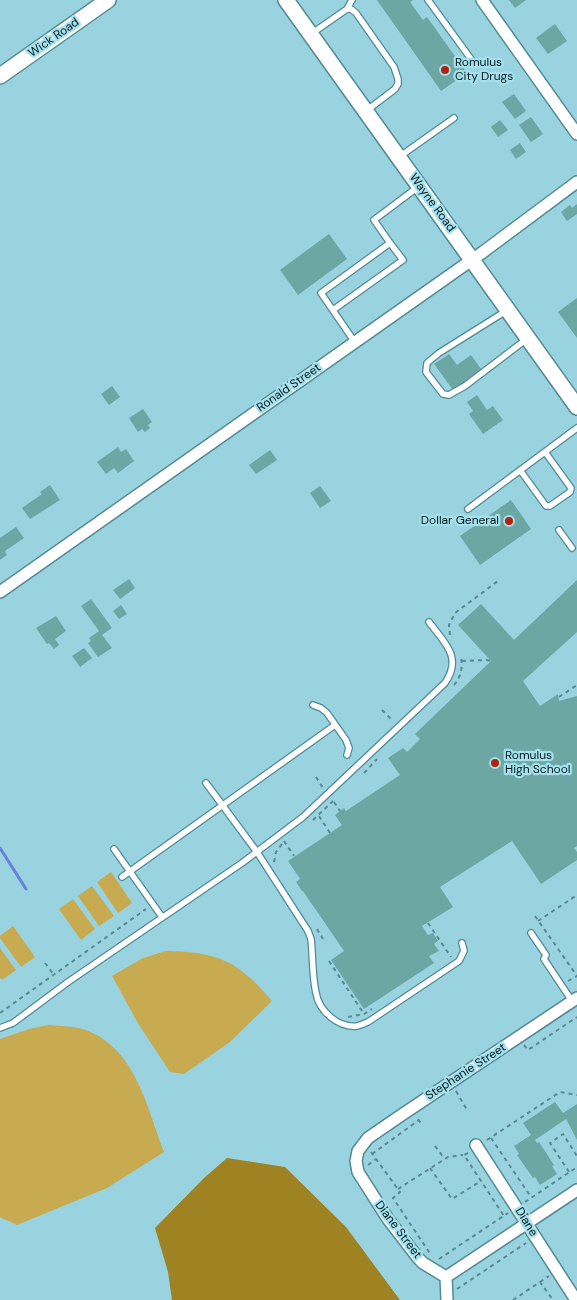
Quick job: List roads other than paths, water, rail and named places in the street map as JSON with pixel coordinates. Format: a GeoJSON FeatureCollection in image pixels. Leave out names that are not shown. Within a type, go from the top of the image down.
{"type":"FeatureCollection","features":[{"type":"Feature","properties":{"kind":"main road","name":"Wayne Road"},"geometry":{"type":"LineString","coordinates":[[286,0],[577,407]]}},
{"type":"Feature","properties":{"kind":"main road","name":"Wick Road"},"geometry":{"type":"LineString","coordinates":[[0,76],[100,2]]}},
{"type":"Feature","properties":{"kind":"street"},"geometry":{"type":"LineString","coordinates":[[482,0],[577,134]]}},
{"type":"Feature","properties":{"kind":"street","name":"Ronald Street"},"geometry":{"type":"LineString","coordinates":[[0,592],[577,182]]}},
{"type":"Feature","properties":{"kind":"street","name":"Stephanie Street"},"geometry":{"type":"LineString","coordinates":[[362,1149],[368,1138],[574,1000]]}},
{"type":"Feature","properties":{"kind":"street","name":"Diane"},"geometry":{"type":"LineString","coordinates":[[476,1145],[576,1300]]}},
{"type":"Feature","properties":{"kind":"street","name":"Diane Street"},"geometry":{"type":"LineString","coordinates":[[362,1149],[356,1161],[358,1172],[388,1219],[423,1263],[446,1277]]}},
{"type":"Feature","properties":{"kind":"street"},"geometry":{"type":"LineString","coordinates":[[447,1300],[446,1277],[577,1190]]}},
{"type":"Feature","properties":{"kind":"lane"},"geometry":{"type":"LineString","coordinates":[[311,34],[347,9],[352,0]]}},
{"type":"Feature","properties":{"kind":"lane"},"geometry":{"type":"LineString","coordinates":[[428,0],[471,59]]}},
{"type":"Feature","properties":{"kind":"lane"},"geometry":{"type":"LineString","coordinates":[[347,9],[356,12],[394,67],[398,78],[398,84],[395,89],[366,111]]}},
{"type":"Feature","properties":{"kind":"lane"},"geometry":{"type":"LineString","coordinates":[[399,157],[454,118]]}},
{"type":"Feature","properties":{"kind":"lane"},"geometry":{"type":"LineString","coordinates":[[333,310],[402,260],[374,220],[420,186]]}},
{"type":"Feature","properties":{"kind":"lane"},"geometry":{"type":"LineString","coordinates":[[354,341],[320,293],[390,242]]}},
{"type":"Feature","properties":{"kind":"lane"},"geometry":{"type":"LineString","coordinates":[[508,310],[439,353],[427,363],[426,372],[443,394],[449,396],[528,338]]}},
{"type":"Feature","properties":{"kind":"lane"},"geometry":{"type":"LineString","coordinates":[[468,509],[577,428]]}},
{"type":"Feature","properties":{"kind":"lane"},"geometry":{"type":"LineString","coordinates":[[520,470],[546,506],[550,506],[570,492],[571,488],[545,452]]}},
{"type":"Feature","properties":{"kind":"lane"},"geometry":{"type":"LineString","coordinates":[[559,530],[572,548]]}},
{"type":"Feature","properties":{"kind":"lane"},"geometry":{"type":"LineString","coordinates":[[0,1028],[12,1022],[257,852],[303,817],[445,683],[450,675],[453,664],[452,654],[429,622]]}},
{"type":"Feature","properties":{"kind":"lane"},"geometry":{"type":"LineString","coordinates":[[314,705],[327,713],[346,740],[349,748],[347,755]]}},
{"type":"Feature","properties":{"kind":"lane"},"geometry":{"type":"LineString","coordinates":[[122,877],[336,726]]}},
{"type":"Feature","properties":{"kind":"lane"},"geometry":{"type":"LineString","coordinates":[[206,782],[257,852],[311,939],[316,993],[320,1004],[327,1014],[337,1022],[357,1026],[368,1022],[459,961],[464,952],[462,943]]}},
{"type":"Feature","properties":{"kind":"lane"},"geometry":{"type":"LineString","coordinates":[[114,849],[162,917]]}},
{"type":"Feature","properties":{"kind":"lane"},"geometry":{"type":"LineString","coordinates":[[530,933],[546,955],[544,959],[574,1000]]}},
{"type":"Feature","properties":{"kind":"waterway"},"geometry":{"type":"LineString","coordinates":[[0,848],[26,889]]}},
{"type":"Feature","properties":{"kind":"place","name":"Romulus City Drugs"},"geometry":{"type":"Point","coordinates":[445,70]}},
{"type":"Feature","properties":{"kind":"place","name":"Dollar General"},"geometry":{"type":"Point","coordinates":[509,521]}},
{"type":"Feature","properties":{"kind":"place","name":"Romulus High School"},"geometry":{"type":"Point","coordinates":[495,763]}}]}
